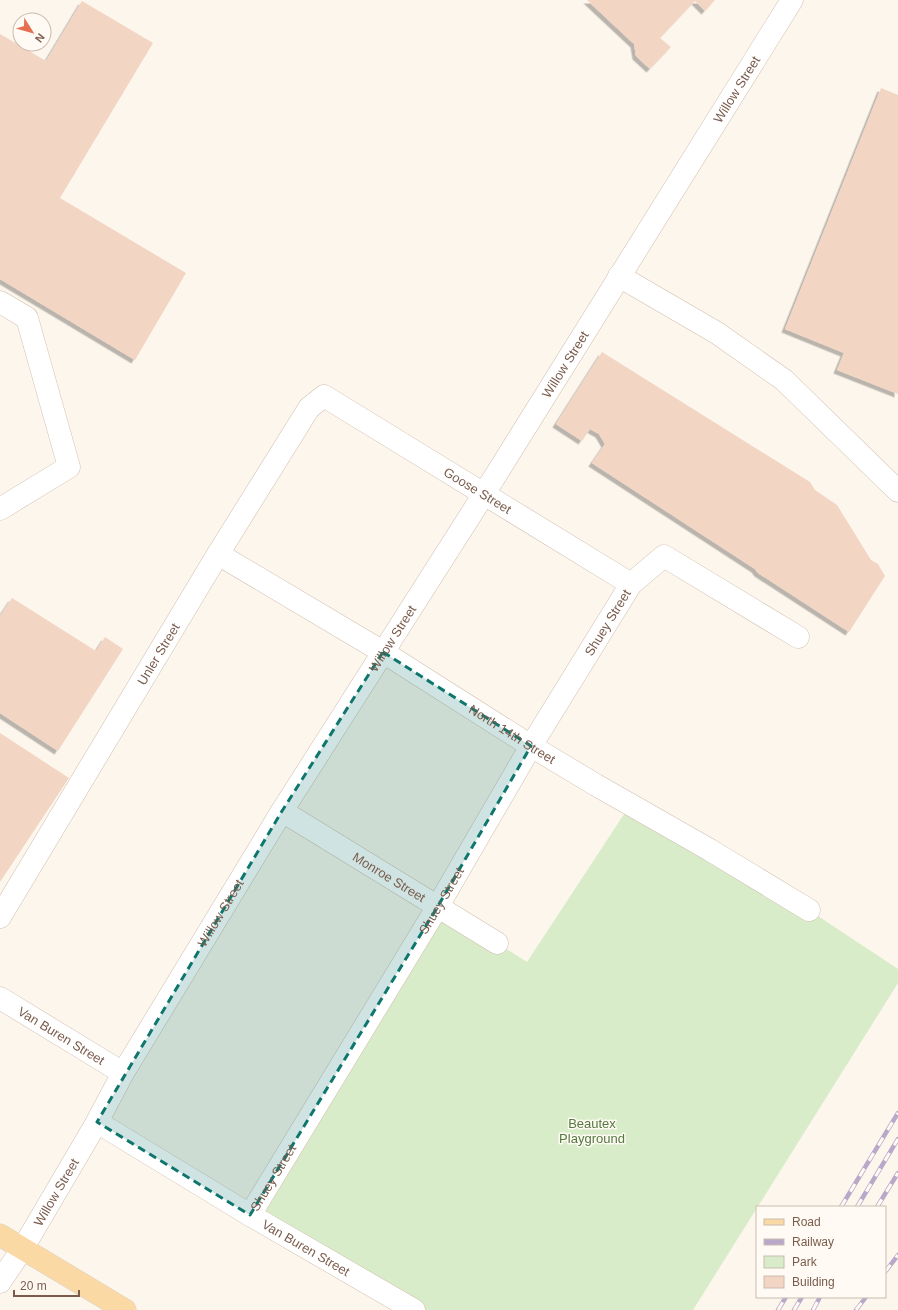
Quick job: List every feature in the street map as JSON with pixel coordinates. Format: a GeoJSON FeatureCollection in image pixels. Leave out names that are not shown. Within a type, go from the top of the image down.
{"type":"FeatureCollection","features":[{"type":"Feature","properties":{"kind":"main road"},"geometry":{"type":"LineString","coordinates":[[0,1235],[125,1310]]}},
{"type":"Feature","properties":{"kind":"street","name":"Willow Street"},"geometry":{"type":"LineString","coordinates":[[0,1282],[23,1248],[97,1122],[123,1073],[282,811],[484,494],[792,0]]}},
{"type":"Feature","properties":{"kind":"street"},"geometry":{"type":"LineString","coordinates":[[619,276],[716,333],[784,380],[898,491]]}},
{"type":"Feature","properties":{"kind":"street"},"geometry":{"type":"LineString","coordinates":[[0,302],[27,318],[69,467],[0,509]]}},
{"type":"Feature","properties":{"kind":"street","name":"Goose Street"},"geometry":{"type":"LineString","coordinates":[[324,396],[631,584]]}},
{"type":"Feature","properties":{"kind":"street","name":"Unler Street"},"geometry":{"type":"LineString","coordinates":[[0,917],[218,554],[309,408],[324,396]]}},
{"type":"Feature","properties":{"kind":"street","name":"North 14th Street"},"geometry":{"type":"LineString","coordinates":[[218,554],[383,652],[531,746],[710,850],[809,910]]}},
{"type":"Feature","properties":{"kind":"street","name":"Shuey Street"},"geometry":{"type":"LineString","coordinates":[[250,1215],[438,906],[531,746],[631,584],[664,556],[798,637]]}},
{"type":"Feature","properties":{"kind":"street","name":"Monroe Street"},"geometry":{"type":"LineString","coordinates":[[282,811],[497,943]]}},
{"type":"Feature","properties":{"kind":"street","name":"Van Buren Street"},"geometry":{"type":"LineString","coordinates":[[0,998],[123,1073]]}},
{"type":"Feature","properties":{"kind":"street","name":"Van Buren Street"},"geometry":{"type":"LineString","coordinates":[[97,1122],[250,1215],[389,1304],[414,1310]]}},
{"type":"Feature","properties":{"kind":"highlighted area"},"geometry":{"type":"Polygon","coordinates":[[[383,652],[531,746],[438,906],[250,1215],[97,1122],[282,811],[383,652]]]}},
{"type":"Feature","properties":{"kind":"green space","name":"Beautex Playground"},"geometry":{"type":"Polygon","coordinates":[[[630,805],[809,910],[898,969],[898,983],[758,1206],[756,1206],[756,1210],[693,1310],[411,1310],[250,1215],[438,906],[527,962],[630,805]]]}},
{"type":"Feature","properties":{"kind":"building"},"geometry":{"type":"Polygon","coordinates":[[[587,0],[715,0],[705,11],[695,1],[660,38],[671,47],[650,69],[636,56],[634,44],[587,0]]]}},
{"type":"Feature","properties":{"kind":"building"},"geometry":{"type":"Polygon","coordinates":[[[82,1],[153,43],[60,198],[186,273],[135,360],[0,279],[0,34],[12,41],[12,52],[31,52],[46,61],[82,1]]]}},
{"type":"Feature","properties":{"kind":"building"},"geometry":{"type":"Polygon","coordinates":[[[881,88],[898,95],[898,394],[837,370],[844,353],[785,329],[881,88]]]}},
{"type":"Feature","properties":{"kind":"building"},"geometry":{"type":"Polygon","coordinates":[[[602,352],[810,482],[815,490],[837,505],[871,560],[878,564],[885,576],[849,632],[592,463],[605,444],[599,434],[590,429],[582,441],[556,424],[602,352]]]}},
{"type":"Feature","properties":{"kind":"building"},"geometry":{"type":"Polygon","coordinates":[[[12,598],[96,651],[105,637],[123,649],[58,751],[0,713],[0,616],[12,598]]]}},
{"type":"Feature","properties":{"kind":"building"},"geometry":{"type":"Polygon","coordinates":[[[0,733],[69,778],[0,882],[0,733]]]}},
{"type":"Feature","properties":{"kind":"railway"},"geometry":{"type":"LineString","coordinates":[[842,1206],[898,1113]]}},
{"type":"Feature","properties":{"kind":"railway"},"geometry":{"type":"LineString","coordinates":[[858,1206],[898,1139]]}},
{"type":"Feature","properties":{"kind":"railway"},"geometry":{"type":"LineString","coordinates":[[878,1206],[898,1173]]}},
{"type":"Feature","properties":{"kind":"railway"},"geometry":{"type":"LineString","coordinates":[[886,1271],[898,1255]]}},
{"type":"Feature","properties":{"kind":"railway"},"geometry":{"type":"LineString","coordinates":[[778,1310],[785,1298]]}},
{"type":"Feature","properties":{"kind":"railway"},"geometry":{"type":"LineString","coordinates":[[794,1310],[801,1298]]}},
{"type":"Feature","properties":{"kind":"railway"},"geometry":{"type":"LineString","coordinates":[[813,1310],[819,1298]]}},
{"type":"Feature","properties":{"kind":"railway"},"geometry":{"type":"LineString","coordinates":[[856,1310],[865,1298]]}}]}
